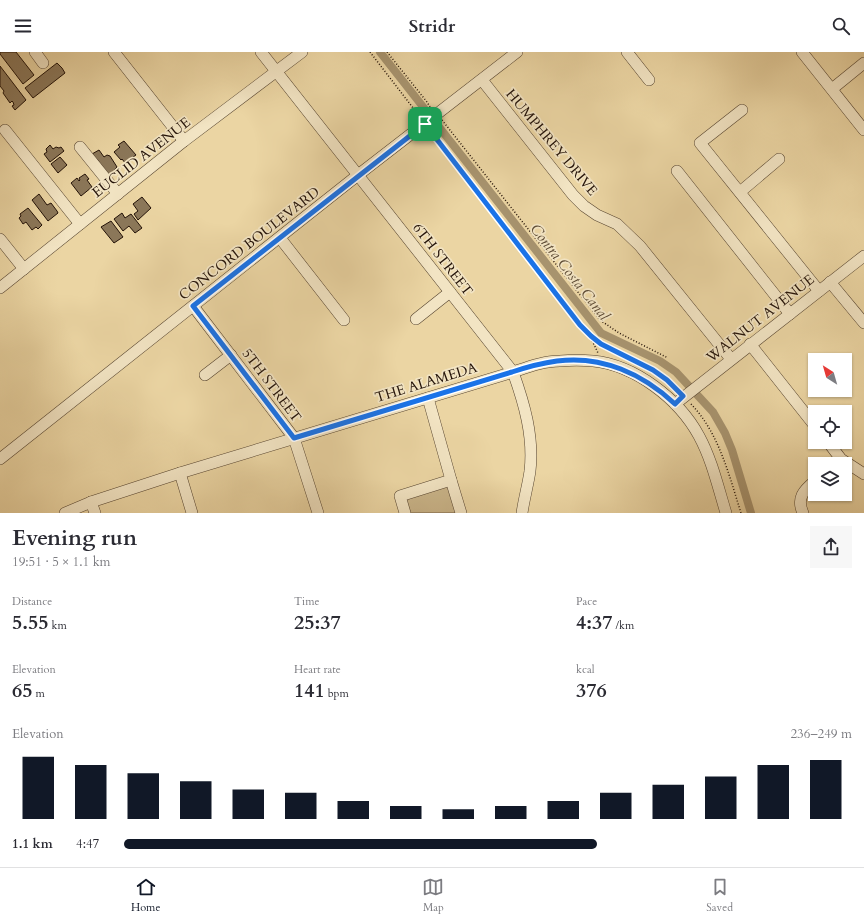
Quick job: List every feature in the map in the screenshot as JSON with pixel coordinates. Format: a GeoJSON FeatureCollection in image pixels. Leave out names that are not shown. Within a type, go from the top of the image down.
{"type":"FeatureCollection","features":[{"type":"Feature","properties":{"kind":"street"},"geometry":{"type":"LineString","coordinates":[[35,52],[43,63]]}},
{"type":"Feature","properties":{"kind":"street"},"geometry":{"type":"LineString","coordinates":[[114,52],[184,141]]}},
{"type":"Feature","properties":{"kind":"street","name":"6TH STREET"},"geometry":{"type":"LineString","coordinates":[[261,52],[512,372],[528,421],[530,443],[530,470],[522,513]]}},
{"type":"Feature","properties":{"kind":"street","name":"EUCLID AVENUE"},"geometry":{"type":"LineString","coordinates":[[0,288],[184,141],[302,52]]}},
{"type":"Feature","properties":{"kind":"street","name":"CONCORD BOULEVARD"},"geometry":{"type":"LineString","coordinates":[[0,458],[358,175],[517,52]]}},
{"type":"Feature","properties":{"kind":"street"},"geometry":{"type":"LineString","coordinates":[[627,52],[649,80]]}},
{"type":"Feature","properties":{"kind":"street"},"geometry":{"type":"LineString","coordinates":[[802,52],[864,130]]}},
{"type":"Feature","properties":{"kind":"street"},"geometry":{"type":"LineString","coordinates":[[832,89],[864,63]]}},
{"type":"Feature","properties":{"kind":"street","name":"HUMPHREY DRIVE"},"geometry":{"type":"LineString","coordinates":[[482,80],[573,195],[584,206],[597,215],[617,224],[640,246],[731,359]]}},
{"type":"Feature","properties":{"kind":"street"},"geometry":{"type":"LineString","coordinates":[[742,110],[700,143],[819,291]]}},
{"type":"Feature","properties":{"kind":"street"},"geometry":{"type":"LineString","coordinates":[[5,130],[80,224]]}},
{"type":"Feature","properties":{"kind":"street"},"geometry":{"type":"LineString","coordinates":[[80,147],[118,194]]}},
{"type":"Feature","properties":{"kind":"street"},"geometry":{"type":"LineString","coordinates":[[740,192],[779,159]]}},
{"type":"Feature","properties":{"kind":"street"},"geometry":{"type":"LineString","coordinates":[[677,171],[790,314]]}},
{"type":"Feature","properties":{"kind":"street"},"geometry":{"type":"LineString","coordinates":[[280,238],[344,320]]}},
{"type":"Feature","properties":{"kind":"street"},"geometry":{"type":"LineString","coordinates":[[0,239],[24,269]]}},
{"type":"Feature","properties":{"kind":"street","name":"WALNUT AVENUE"},"geometry":{"type":"LineString","coordinates":[[679,400],[864,256]]}},
{"type":"Feature","properties":{"kind":"street"},"geometry":{"type":"LineString","coordinates":[[830,282],[864,323]]}},
{"type":"Feature","properties":{"kind":"street"},"geometry":{"type":"LineString","coordinates":[[416,319],[450,292]]}},
{"type":"Feature","properties":{"kind":"street","name":"5TH STREET"},"geometry":{"type":"LineString","coordinates":[[193,306],[294,438],[318,513]]}},
{"type":"Feature","properties":{"kind":"street"},"geometry":{"type":"LineString","coordinates":[[750,344],[808,417]]}},
{"type":"Feature","properties":{"kind":"street"},"geometry":{"type":"LineString","coordinates":[[205,375],[231,355]]}},
{"type":"Feature","properties":{"kind":"street","name":"THE ALAMEDA"},"geometry":{"type":"LineString","coordinates":[[65,513],[91,502],[180,473],[535,365],[558,361],[593,361],[620,368],[634,374],[665,394],[679,400],[707,452],[726,513]]}},
{"type":"Feature","properties":{"kind":"street"},"geometry":{"type":"LineString","coordinates":[[428,398],[461,513]]}},
{"type":"Feature","properties":{"kind":"street"},"geometry":{"type":"LineString","coordinates":[[852,468],[864,474]]}},
{"type":"Feature","properties":{"kind":"street"},"geometry":{"type":"LineString","coordinates":[[180,473],[192,513]]}},
{"type":"Feature","properties":{"kind":"street"},"geometry":{"type":"LineString","coordinates":[[406,513],[400,496],[451,480]]}},
{"type":"Feature","properties":{"kind":"street"},"geometry":{"type":"LineString","coordinates":[[803,513],[800,508],[799,499],[804,490],[808,487]]}},
{"type":"Feature","properties":{"kind":"street"},"geometry":{"type":"LineString","coordinates":[[91,502],[95,513]]}},
{"type":"Feature","properties":{"kind":"path"},"geometry":{"type":"LineString","coordinates":[[370,52],[571,313],[591,336],[601,344],[653,370],[667,380],[679,400],[700,414],[713,434],[724,461],[741,513]]}},
{"type":"Feature","properties":{"kind":"path"},"geometry":{"type":"LineString","coordinates":[[387,52],[600,320],[619,333],[668,358]]}},
{"type":"Feature","properties":{"kind":"path"},"geometry":{"type":"LineString","coordinates":[[591,336],[603,363]]}},
{"type":"Feature","properties":{"kind":"shaded area"},"geometry":{"type":"Polygon","coordinates":[[[451,480],[461,513],[405,513],[400,496],[451,480]]]}},
{"type":"Feature","properties":{"kind":"building"},"geometry":{"type":"Polygon","coordinates":[[[0,52],[16,52],[34,75],[23,84],[0,52]]]}},
{"type":"Feature","properties":{"kind":"building"},"geometry":{"type":"Polygon","coordinates":[[[57,63],[65,73],[33,98],[25,88],[57,63]]]}},
{"type":"Feature","properties":{"kind":"building"},"geometry":{"type":"Polygon","coordinates":[[[0,66],[26,100],[15,110],[12,106],[14,105],[13,102],[12,101],[10,103],[0,86],[0,66]]]}},
{"type":"Feature","properties":{"kind":"building"},"geometry":{"type":"Polygon","coordinates":[[[124,141],[136,155],[126,164],[114,152],[120,147],[118,145],[124,141]]]}},
{"type":"Feature","properties":{"kind":"building"},"geometry":{"type":"Polygon","coordinates":[[[50,145],[53,149],[56,147],[61,147],[64,151],[50,162],[44,154],[47,152],[46,149],[50,145]]]}},
{"type":"Feature","properties":{"kind":"building"},"geometry":{"type":"Polygon","coordinates":[[[99,150],[104,157],[107,155],[110,156],[117,167],[114,170],[115,171],[108,176],[92,154],[99,150]]]}},
{"type":"Feature","properties":{"kind":"building"},"geometry":{"type":"Polygon","coordinates":[[[60,157],[67,165],[58,173],[51,164],[60,157]]]}},
{"type":"Feature","properties":{"kind":"building"},"geometry":{"type":"Polygon","coordinates":[[[85,174],[92,187],[81,196],[71,183],[77,178],[79,181],[79,178],[85,174]]]}},
{"type":"Feature","properties":{"kind":"building"},"geometry":{"type":"Polygon","coordinates":[[[39,194],[47,205],[51,203],[58,213],[48,221],[32,200],[39,194]]]}},
{"type":"Feature","properties":{"kind":"building"},"geometry":{"type":"Polygon","coordinates":[[[142,197],[151,208],[138,220],[134,214],[138,211],[133,204],[142,197]]]}},
{"type":"Feature","properties":{"kind":"building"},"geometry":{"type":"Polygon","coordinates":[[[28,208],[42,225],[38,229],[36,227],[32,230],[26,222],[23,224],[19,218],[21,216],[20,214],[28,208]]]}},
{"type":"Feature","properties":{"kind":"building"},"geometry":{"type":"Polygon","coordinates":[[[122,213],[125,218],[131,214],[142,228],[135,233],[129,226],[123,231],[114,219],[122,213]]]}},
{"type":"Feature","properties":{"kind":"building"},"geometry":{"type":"Polygon","coordinates":[[[111,221],[123,237],[114,243],[101,227],[111,221]]]}},
{"type":"Feature","properties":{"kind":"waterway","name":"Contra Costa Canal"},"geometry":{"type":"LineString","coordinates":[[380,52],[424,108]]}},
{"type":"Feature","properties":{"kind":"waterway","name":"Contra Costa Canal"},"geometry":{"type":"LineString","coordinates":[[439,127],[601,333],[660,361],[676,372],[713,412],[725,433],[732,450],[751,513]]}},
{"type":"Feature","properties":{"kind":"route"},"geometry":{"type":"LineString","coordinates":[[425,124],[580,325],[601,344],[653,370],[667,380],[683,396],[675,404],[665,394],[653,386],[634,374],[620,368],[593,361],[558,361],[535,365],[294,438],[193,306],[358,175],[425,124]]}}]}
